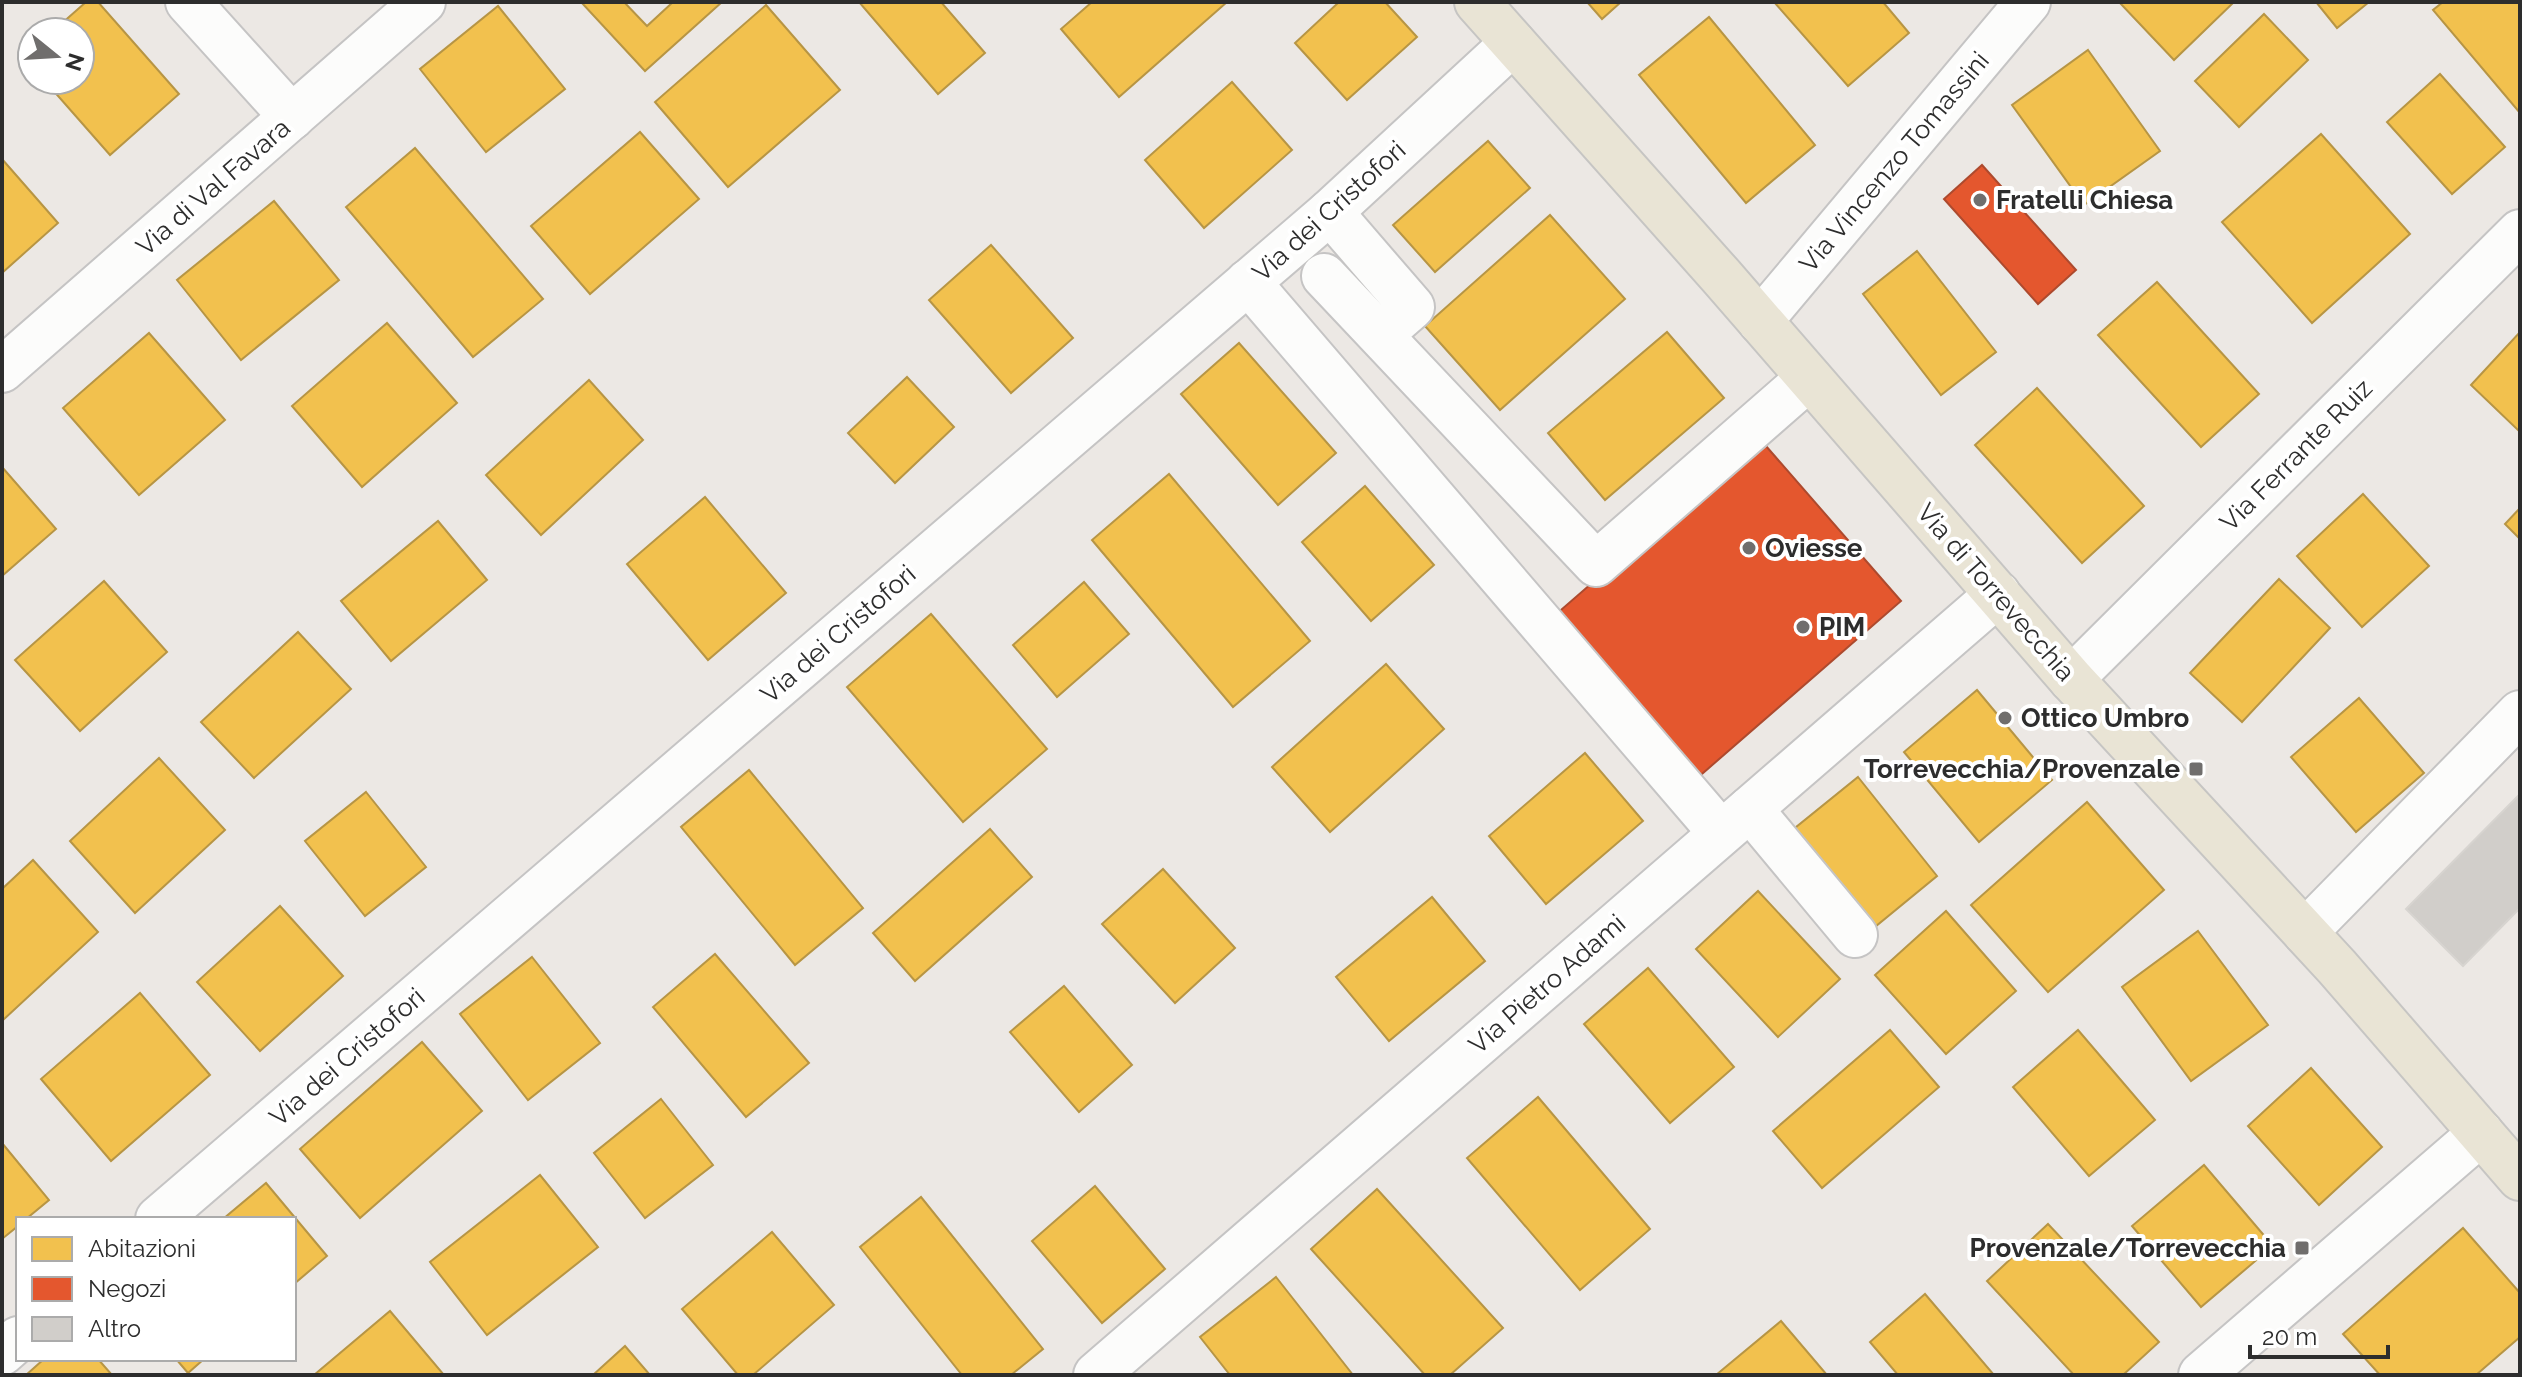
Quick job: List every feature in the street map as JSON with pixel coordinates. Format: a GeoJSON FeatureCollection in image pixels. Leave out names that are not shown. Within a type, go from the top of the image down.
{"type":"FeatureCollection","features":[{"type":"Feature","properties":{"kind":"main road","name":"Via di Torrevecchia"},"geometry":{"type":"LineString","coordinates":[[1477,2],[2071,679],[2305,932],[2520,1178]]}},
{"type":"Feature","properties":{"kind":"street"},"geometry":{"type":"LineString","coordinates":[[188,2],[292,117]]}},
{"type":"Feature","properties":{"kind":"street","name":"Via di Val Favara"},"geometry":{"type":"LineString","coordinates":[[2,370],[423,2]]}},
{"type":"Feature","properties":{"kind":"street","name":"Via Vincenzo Tomassini"},"geometry":{"type":"LineString","coordinates":[[1760,321],[2028,2]]}},
{"type":"Feature","properties":{"kind":"street","name":"Via dei Cristofori"},"geometry":{"type":"LineString","coordinates":[[160,1217],[1330,212],[1513,43]]}},
{"type":"Feature","properties":{"kind":"street"},"geometry":{"type":"LineString","coordinates":[[1330,212],[1412,307],[1381,334]]}},
{"type":"Feature","properties":{"kind":"street","name":"Via Ferrante Ruiz"},"geometry":{"type":"LineString","coordinates":[[2071,679],[2520,232]]}},
{"type":"Feature","properties":{"kind":"street"},"geometry":{"type":"LineString","coordinates":[[1324,276],[1596,564],[1809,378]]}},
{"type":"Feature","properties":{"kind":"street"},"geometry":{"type":"LineString","coordinates":[[1248,282],[1735,821],[1855,935]]}},
{"type":"Feature","properties":{"kind":"street","name":"Via Pietro Adami"},"geometry":{"type":"LineString","coordinates":[[1096,1375],[1998,594]]}},
{"type":"Feature","properties":{"kind":"street"},"geometry":{"type":"LineString","coordinates":[[2305,932],[2520,713]]}},
{"type":"Feature","properties":{"kind":"street"},"geometry":{"type":"LineString","coordinates":[[2201,1375],[2481,1133]]}},
{"type":"Feature","properties":{"kind":"building: Abitazioni"},"geometry":{"type":"Polygon","coordinates":[[[86,2],[98,2],[179,94],[110,155],[58,96],[96,96],[96,16],[70,16],[86,2]]]}},
{"type":"Feature","properties":{"kind":"building: Abitazioni"},"geometry":{"type":"Polygon","coordinates":[[[581,2],[624,2],[647,26],[673,2],[722,2],[645,71],[581,2]]]}},
{"type":"Feature","properties":{"kind":"building: Abitazioni"},"geometry":{"type":"Polygon","coordinates":[[[859,2],[941,2],[985,53],[938,94],[859,2]]]}},
{"type":"Feature","properties":{"kind":"building: Abitazioni"},"geometry":{"type":"Polygon","coordinates":[[[1092,2],[1227,2],[1119,97],[1061,29],[1092,2]]]}},
{"type":"Feature","properties":{"kind":"building: Abitazioni"},"geometry":{"type":"Polygon","coordinates":[[[1339,2],[1385,2],[1417,37],[1347,100],[1295,43],[1339,2]]]}},
{"type":"Feature","properties":{"kind":"building: Abitazioni"},"geometry":{"type":"Polygon","coordinates":[[[1587,2],[1621,2],[1602,19],[1587,2]]]}},
{"type":"Feature","properties":{"kind":"building: Abitazioni"},"geometry":{"type":"Polygon","coordinates":[[[1774,2],[1883,2],[1909,33],[1848,86],[1774,2]]]}},
{"type":"Feature","properties":{"kind":"building: Abitazioni"},"geometry":{"type":"Polygon","coordinates":[[[2119,2],[2234,2],[2174,60],[2119,2]]]}},
{"type":"Feature","properties":{"kind":"building: Abitazioni"},"geometry":{"type":"Polygon","coordinates":[[[2316,2],[2369,2],[2337,28],[2316,2]]]}},
{"type":"Feature","properties":{"kind":"building: Abitazioni"},"geometry":{"type":"Polygon","coordinates":[[[2443,2],[2520,2],[2520,113],[2433,10],[2443,2]]]}},
{"type":"Feature","properties":{"kind":"building: Abitazioni"},"geometry":{"type":"Polygon","coordinates":[[[766,5],[840,90],[728,187],[655,102],[766,5]]]}},
{"type":"Feature","properties":{"kind":"building: Abitazioni"},"geometry":{"type":"Polygon","coordinates":[[[498,6],[565,89],[486,152],[420,69],[498,6]]]}},
{"type":"Feature","properties":{"kind":"building: Abitazioni"},"geometry":{"type":"Polygon","coordinates":[[[2264,14],[2308,60],[2239,127],[2195,81],[2264,14]]]}},
{"type":"Feature","properties":{"kind":"building: Abitazioni"},"geometry":{"type":"Polygon","coordinates":[[[1709,17],[1815,145],[1746,203],[1639,75],[1709,17]]]}},
{"type":"Feature","properties":{"kind":"building: Abitazioni"},"geometry":{"type":"Polygon","coordinates":[[[2088,50],[2160,151],[2084,205],[2012,105],[2088,50]]]}},
{"type":"Feature","properties":{"kind":"building: Abitazioni"},"geometry":{"type":"Polygon","coordinates":[[[2440,74],[2505,147],[2452,194],[2387,122],[2440,74]]]}},
{"type":"Feature","properties":{"kind":"building: Abitazioni"},"geometry":{"type":"Polygon","coordinates":[[[1232,82],[1292,150],[1204,228],[1145,160],[1232,82]]]}},
{"type":"Feature","properties":{"kind":"building: Abitazioni"},"geometry":{"type":"Polygon","coordinates":[[[640,132],[699,199],[590,294],[531,226],[640,132]]]}},
{"type":"Feature","properties":{"kind":"building: Abitazioni"},"geometry":{"type":"Polygon","coordinates":[[[2321,134],[2410,234],[2312,323],[2222,222],[2321,134]]]}},
{"type":"Feature","properties":{"kind":"building: Abitazioni"},"geometry":{"type":"Polygon","coordinates":[[[1488,141],[1530,188],[1435,272],[1393,225],[1488,141]]]}},
{"type":"Feature","properties":{"kind":"building: Abitazioni"},"geometry":{"type":"Polygon","coordinates":[[[415,148],[543,299],[473,357],[346,207],[415,148]]]}},
{"type":"Feature","properties":{"kind":"building: Abitazioni"},"geometry":{"type":"Polygon","coordinates":[[[2,159],[58,223],[2,273],[2,159]]]}},
{"type":"Feature","properties":{"kind":"building: Abitazioni"},"geometry":{"type":"Polygon","coordinates":[[[274,201],[339,280],[241,360],[177,280],[274,201]]]}},
{"type":"Feature","properties":{"kind":"building: Abitazioni"},"geometry":{"type":"Polygon","coordinates":[[[1550,215],[1625,299],[1500,410],[1425,326],[1550,215]]]}},
{"type":"Feature","properties":{"kind":"building: Abitazioni"},"geometry":{"type":"Polygon","coordinates":[[[991,245],[1073,338],[1011,393],[929,300],[991,245]]]}},
{"type":"Feature","properties":{"kind":"building: Abitazioni"},"geometry":{"type":"Polygon","coordinates":[[[1917,251],[1996,352],[1941,395],[1863,294],[1917,251]]]}},
{"type":"Feature","properties":{"kind":"building: Abitazioni"},"geometry":{"type":"Polygon","coordinates":[[[2157,282],[2259,394],[2201,447],[2098,335],[2157,282]]]}},
{"type":"Feature","properties":{"kind":"building: Abitazioni"},"geometry":{"type":"Polygon","coordinates":[[[387,323],[457,403],[362,487],[292,406],[387,323]]]}},
{"type":"Feature","properties":{"kind":"building: Abitazioni"},"geometry":{"type":"Polygon","coordinates":[[[1667,332],[1724,398],[1605,500],[1548,433],[1667,332]]]}},
{"type":"Feature","properties":{"kind":"building: Abitazioni"},"geometry":{"type":"Polygon","coordinates":[[[2520,332],[2520,432],[2471,385],[2520,332]]]}},
{"type":"Feature","properties":{"kind":"building: Abitazioni"},"geometry":{"type":"Polygon","coordinates":[[[149,333],[225,420],[139,495],[63,408],[149,333]]]}},
{"type":"Feature","properties":{"kind":"building: Abitazioni"},"geometry":{"type":"Polygon","coordinates":[[[1239,343],[1336,453],[1278,505],[1181,394],[1239,343]]]}},
{"type":"Feature","properties":{"kind":"building: Abitazioni"},"geometry":{"type":"Polygon","coordinates":[[[907,377],[954,427],[895,483],[848,433],[907,377]]]}},
{"type":"Feature","properties":{"kind":"building: Abitazioni"},"geometry":{"type":"Polygon","coordinates":[[[589,380],[643,440],[541,535],[486,475],[589,380]]]}},
{"type":"Feature","properties":{"kind":"building: Abitazioni"},"geometry":{"type":"Polygon","coordinates":[[[2037,388],[2144,506],[2082,563],[1975,445],[2037,388]]]}},
{"type":"Feature","properties":{"kind":"building: Abitazioni"},"geometry":{"type":"Polygon","coordinates":[[[2,467],[56,529],[2,576],[2,467]]]}},
{"type":"Feature","properties":{"kind":"building: Abitazioni"},"geometry":{"type":"Polygon","coordinates":[[[1169,474],[1310,641],[1233,707],[1092,540],[1169,474]]]}},
{"type":"Feature","properties":{"kind":"building: Abitazioni"},"geometry":{"type":"Polygon","coordinates":[[[1365,486],[1434,565],[1371,621],[1302,542],[1365,486]]]}},
{"type":"Feature","properties":{"kind":"building: Abitazioni"},"geometry":{"type":"Polygon","coordinates":[[[2363,494],[2429,566],[2362,627],[2297,556],[2363,494]]]}},
{"type":"Feature","properties":{"kind":"building: Abitazioni"},"geometry":{"type":"Polygon","coordinates":[[[705,497],[786,593],[708,660],[627,564],[705,497]]]}},
{"type":"Feature","properties":{"kind":"building: Abitazioni"},"geometry":{"type":"Polygon","coordinates":[[[2520,508],[2520,539],[2505,524],[2520,508]]]}},
{"type":"Feature","properties":{"kind":"building: Abitazioni"},"geometry":{"type":"Polygon","coordinates":[[[438,521],[487,580],[391,661],[341,601],[438,521]]]}},
{"type":"Feature","properties":{"kind":"building: Abitazioni"},"geometry":{"type":"Polygon","coordinates":[[[2279,579],[2330,628],[2242,722],[2190,673],[2279,579]]]}},
{"type":"Feature","properties":{"kind":"building: Abitazioni"},"geometry":{"type":"Polygon","coordinates":[[[104,581],[167,652],[80,731],[15,660],[104,581]]]}},
{"type":"Feature","properties":{"kind":"building: Abitazioni"},"geometry":{"type":"Polygon","coordinates":[[[1084,582],[1129,634],[1057,697],[1013,645],[1084,582]]]}},
{"type":"Feature","properties":{"kind":"building: Abitazioni"},"geometry":{"type":"Polygon","coordinates":[[[931,614],[1047,749],[963,822],[847,687],[931,614]]]}},
{"type":"Feature","properties":{"kind":"building: Abitazioni"},"geometry":{"type":"Polygon","coordinates":[[[298,632],[351,689],[254,778],[201,722],[298,632]]]}},
{"type":"Feature","properties":{"kind":"building: Abitazioni"},"geometry":{"type":"Polygon","coordinates":[[[1386,664],[1444,729],[1330,832],[1272,767],[1386,664]]]}},
{"type":"Feature","properties":{"kind":"building: Abitazioni"},"geometry":{"type":"Polygon","coordinates":[[[1977,690],[2052,780],[1979,842],[1904,752],[1977,690]]]}},
{"type":"Feature","properties":{"kind":"building: Abitazioni"},"geometry":{"type":"Polygon","coordinates":[[[2359,698],[2424,773],[2356,832],[2291,757],[2359,698]]]}},
{"type":"Feature","properties":{"kind":"building: Abitazioni"},"geometry":{"type":"Polygon","coordinates":[[[1585,753],[1643,821],[1546,904],[1489,836],[1585,753]]]}},
{"type":"Feature","properties":{"kind":"building: Abitazioni"},"geometry":{"type":"Polygon","coordinates":[[[159,758],[225,830],[135,913],[70,841],[159,758]]]}},
{"type":"Feature","properties":{"kind":"building: Abitazioni"},"geometry":{"type":"Polygon","coordinates":[[[749,770],[863,908],[795,965],[681,827],[749,770]]]}},
{"type":"Feature","properties":{"kind":"building: Abitazioni"},"geometry":{"type":"Polygon","coordinates":[[[1858,777],[1937,876],[1870,931],[1790,832],[1858,777]]]}},
{"type":"Feature","properties":{"kind":"building: Abitazioni"},"geometry":{"type":"Polygon","coordinates":[[[366,792],[426,867],[365,916],[305,841],[366,792]]]}},
{"type":"Feature","properties":{"kind":"building: Abitazioni"},"geometry":{"type":"Polygon","coordinates":[[[2087,802],[2164,890],[2048,992],[1971,905],[2087,802]]]}},
{"type":"Feature","properties":{"kind":"building: Abitazioni"},"geometry":{"type":"Polygon","coordinates":[[[990,829],[1032,877],[915,981],[873,933],[990,829]]]}},
{"type":"Feature","properties":{"kind":"building: Abitazioni"},"geometry":{"type":"Polygon","coordinates":[[[33,860],[98,932],[2,1021],[2,889],[33,860]]]}},
{"type":"Feature","properties":{"kind":"building: Abitazioni"},"geometry":{"type":"Polygon","coordinates":[[[1163,869],[1235,948],[1175,1003],[1102,924],[1163,869]]]}},
{"type":"Feature","properties":{"kind":"building: Abitazioni"},"geometry":{"type":"Polygon","coordinates":[[[1758,891],[1840,979],[1778,1037],[1696,949],[1758,891]]]}},
{"type":"Feature","properties":{"kind":"building: Abitazioni"},"geometry":{"type":"Polygon","coordinates":[[[1432,897],[1485,961],[1389,1041],[1336,977],[1432,897]]]}},
{"type":"Feature","properties":{"kind":"building: Abitazioni"},"geometry":{"type":"Polygon","coordinates":[[[280,906],[343,976],[260,1051],[197,982],[280,906]]]}},
{"type":"Feature","properties":{"kind":"building: Abitazioni"},"geometry":{"type":"Polygon","coordinates":[[[1946,911],[2016,991],[1946,1054],[1875,975],[1946,911]]]}},
{"type":"Feature","properties":{"kind":"building: Abitazioni"},"geometry":{"type":"Polygon","coordinates":[[[2198,931],[2268,1025],[2191,1081],[2122,987],[2198,931]]]}},
{"type":"Feature","properties":{"kind":"building: Abitazioni"},"geometry":{"type":"Polygon","coordinates":[[[715,954],[809,1063],[746,1117],[653,1007],[715,954]]]}},
{"type":"Feature","properties":{"kind":"building: Abitazioni"},"geometry":{"type":"Polygon","coordinates":[[[532,957],[600,1043],[528,1100],[460,1014],[532,957]]]}},
{"type":"Feature","properties":{"kind":"building: Abitazioni"},"geometry":{"type":"Polygon","coordinates":[[[1648,968],[1734,1067],[1670,1123],[1584,1024],[1648,968]]]}},
{"type":"Feature","properties":{"kind":"building: Abitazioni"},"geometry":{"type":"Polygon","coordinates":[[[1064,986],[1132,1065],[1079,1112],[1010,1032],[1064,986]]]}},
{"type":"Feature","properties":{"kind":"building: Abitazioni"},"geometry":{"type":"Polygon","coordinates":[[[140,993],[210,1075],[111,1161],[41,1079],[140,993]]]}},
{"type":"Feature","properties":{"kind":"building: Abitazioni"},"geometry":{"type":"Polygon","coordinates":[[[1890,1030],[1939,1087],[1822,1188],[1773,1131],[1890,1030]]]}},
{"type":"Feature","properties":{"kind":"building: Abitazioni"},"geometry":{"type":"Polygon","coordinates":[[[2078,1030],[2155,1120],[2089,1176],[2013,1087],[2078,1030]]]}},
{"type":"Feature","properties":{"kind":"building: Abitazioni"},"geometry":{"type":"Polygon","coordinates":[[[422,1042],[482,1111],[360,1218],[300,1149],[422,1042]]]}},
{"type":"Feature","properties":{"kind":"building: Abitazioni"},"geometry":{"type":"Polygon","coordinates":[[[2311,1068],[2382,1147],[2319,1205],[2248,1126],[2311,1068]]]}},
{"type":"Feature","properties":{"kind":"building: Abitazioni"},"geometry":{"type":"Polygon","coordinates":[[[1538,1097],[1650,1229],[1580,1290],[1467,1158],[1538,1097]]]}},
{"type":"Feature","properties":{"kind":"building: Abitazioni"},"geometry":{"type":"Polygon","coordinates":[[[661,1099],[713,1165],[645,1218],[594,1153],[661,1099]]]}},
{"type":"Feature","properties":{"kind":"building: Abitazioni"},"geometry":{"type":"Polygon","coordinates":[[[2,1143],[49,1200],[28,1217],[16,1217],[16,1228],[2,1239],[2,1143]]]}},
{"type":"Feature","properties":{"kind":"building: Abitazioni"},"geometry":{"type":"Polygon","coordinates":[[[2204,1165],[2273,1246],[2201,1307],[2132,1226],[2204,1165]]]}},
{"type":"Feature","properties":{"kind":"building: Abitazioni"},"geometry":{"type":"Polygon","coordinates":[[[540,1175],[598,1247],[487,1335],[430,1262],[540,1175]]]}},
{"type":"Feature","properties":{"kind":"building: Abitazioni"},"geometry":{"type":"Polygon","coordinates":[[[266,1183],[294,1217],[225,1217],[266,1183]]]}},
{"type":"Feature","properties":{"kind":"building: Abitazioni"},"geometry":{"type":"Polygon","coordinates":[[[1095,1186],[1165,1269],[1102,1323],[1032,1241],[1095,1186]]]}},
{"type":"Feature","properties":{"kind":"building: Abitazioni"},"geometry":{"type":"Polygon","coordinates":[[[1377,1189],[1503,1328],[1450,1375],[1425,1375],[1311,1249],[1377,1189]]]}},
{"type":"Feature","properties":{"kind":"building: Abitazioni"},"geometry":{"type":"Polygon","coordinates":[[[921,1197],[1043,1349],[1011,1375],[962,1375],[860,1247],[921,1197]]]}},
{"type":"Feature","properties":{"kind":"building: Abitazioni"},"geometry":{"type":"Polygon","coordinates":[[[296,1219],[327,1256],[296,1282],[296,1219]]]}},
{"type":"Feature","properties":{"kind":"building: Abitazioni"},"geometry":{"type":"Polygon","coordinates":[[[2048,1224],[2159,1342],[2123,1375],[2074,1375],[1987,1281],[2048,1224]]]}},
{"type":"Feature","properties":{"kind":"building: Abitazioni"},"geometry":{"type":"Polygon","coordinates":[[[2463,1228],[2520,1293],[2520,1337],[2476,1375],[2380,1375],[2343,1334],[2463,1228]]]}},
{"type":"Feature","properties":{"kind":"building: Abitazioni"},"geometry":{"type":"Polygon","coordinates":[[[772,1232],[834,1305],[753,1375],[738,1375],[682,1309],[772,1232]]]}},
{"type":"Feature","properties":{"kind":"building: Abitazioni"},"geometry":{"type":"Polygon","coordinates":[[[1276,1277],[1353,1375],[1230,1375],[1200,1337],[1276,1277]]]}},
{"type":"Feature","properties":{"kind":"building: Abitazioni"},"geometry":{"type":"Polygon","coordinates":[[[1925,1294],[1994,1375],[1898,1375],[1870,1342],[1925,1294]]]}},
{"type":"Feature","properties":{"kind":"building: Abitazioni"},"geometry":{"type":"Polygon","coordinates":[[[390,1311],[444,1375],[314,1375],[390,1311]]]}},
{"type":"Feature","properties":{"kind":"building: Abitazioni"},"geometry":{"type":"Polygon","coordinates":[[[1781,1321],[1827,1375],[1716,1375],[1781,1321]]]}},
{"type":"Feature","properties":{"kind":"building: Abitazioni"},"geometry":{"type":"Polygon","coordinates":[[[625,1346],[650,1375],[593,1375],[625,1346]]]}},
{"type":"Feature","properties":{"kind":"building: Abitazioni"},"geometry":{"type":"Polygon","coordinates":[[[42,1361],[100,1361],[112,1375],[26,1375],[42,1361]]]}},
{"type":"Feature","properties":{"kind":"building: Abitazioni"},"geometry":{"type":"Polygon","coordinates":[[[178,1361],[202,1361],[188,1373],[178,1361]]]}},
{"type":"Feature","properties":{"kind":"building: Negozi"},"geometry":{"type":"Polygon","coordinates":[[[1982,165],[2076,270],[2038,304],[1944,199],[1982,165]]]}},
{"type":"Feature","properties":{"kind":"building: Negozi"},"geometry":{"type":"Polygon","coordinates":[[[1759,438],[1901,601],[1695,780],[1554,616],[1759,438]]]}},
{"type":"Feature","properties":{"kind":"building: Altro"},"geometry":{"type":"Polygon","coordinates":[[[2520,794],[2520,908],[2463,966],[2406,909],[2520,794]]]}},
{"type":"Feature","properties":{"kind":"place","name":"Fratelli Chiesa"},"geometry":{"type":"Point","coordinates":[1980,200]}},
{"type":"Feature","properties":{"kind":"place","name":"Oviesse"},"geometry":{"type":"Point","coordinates":[1749,548]}},
{"type":"Feature","properties":{"kind":"place","name":"PIM"},"geometry":{"type":"Point","coordinates":[1803,627]}},
{"type":"Feature","properties":{"kind":"place","name":"Ottico Umbro"},"geometry":{"type":"Point","coordinates":[2005,718]}},
{"type":"Feature","properties":{"kind":"place","name":"Torrevecchia/Provenzale"},"geometry":{"type":"Point","coordinates":[2196,769]}},
{"type":"Feature","properties":{"kind":"place","name":"Provenzale/Torrevecchia"},"geometry":{"type":"Point","coordinates":[2302,1248]}}]}
